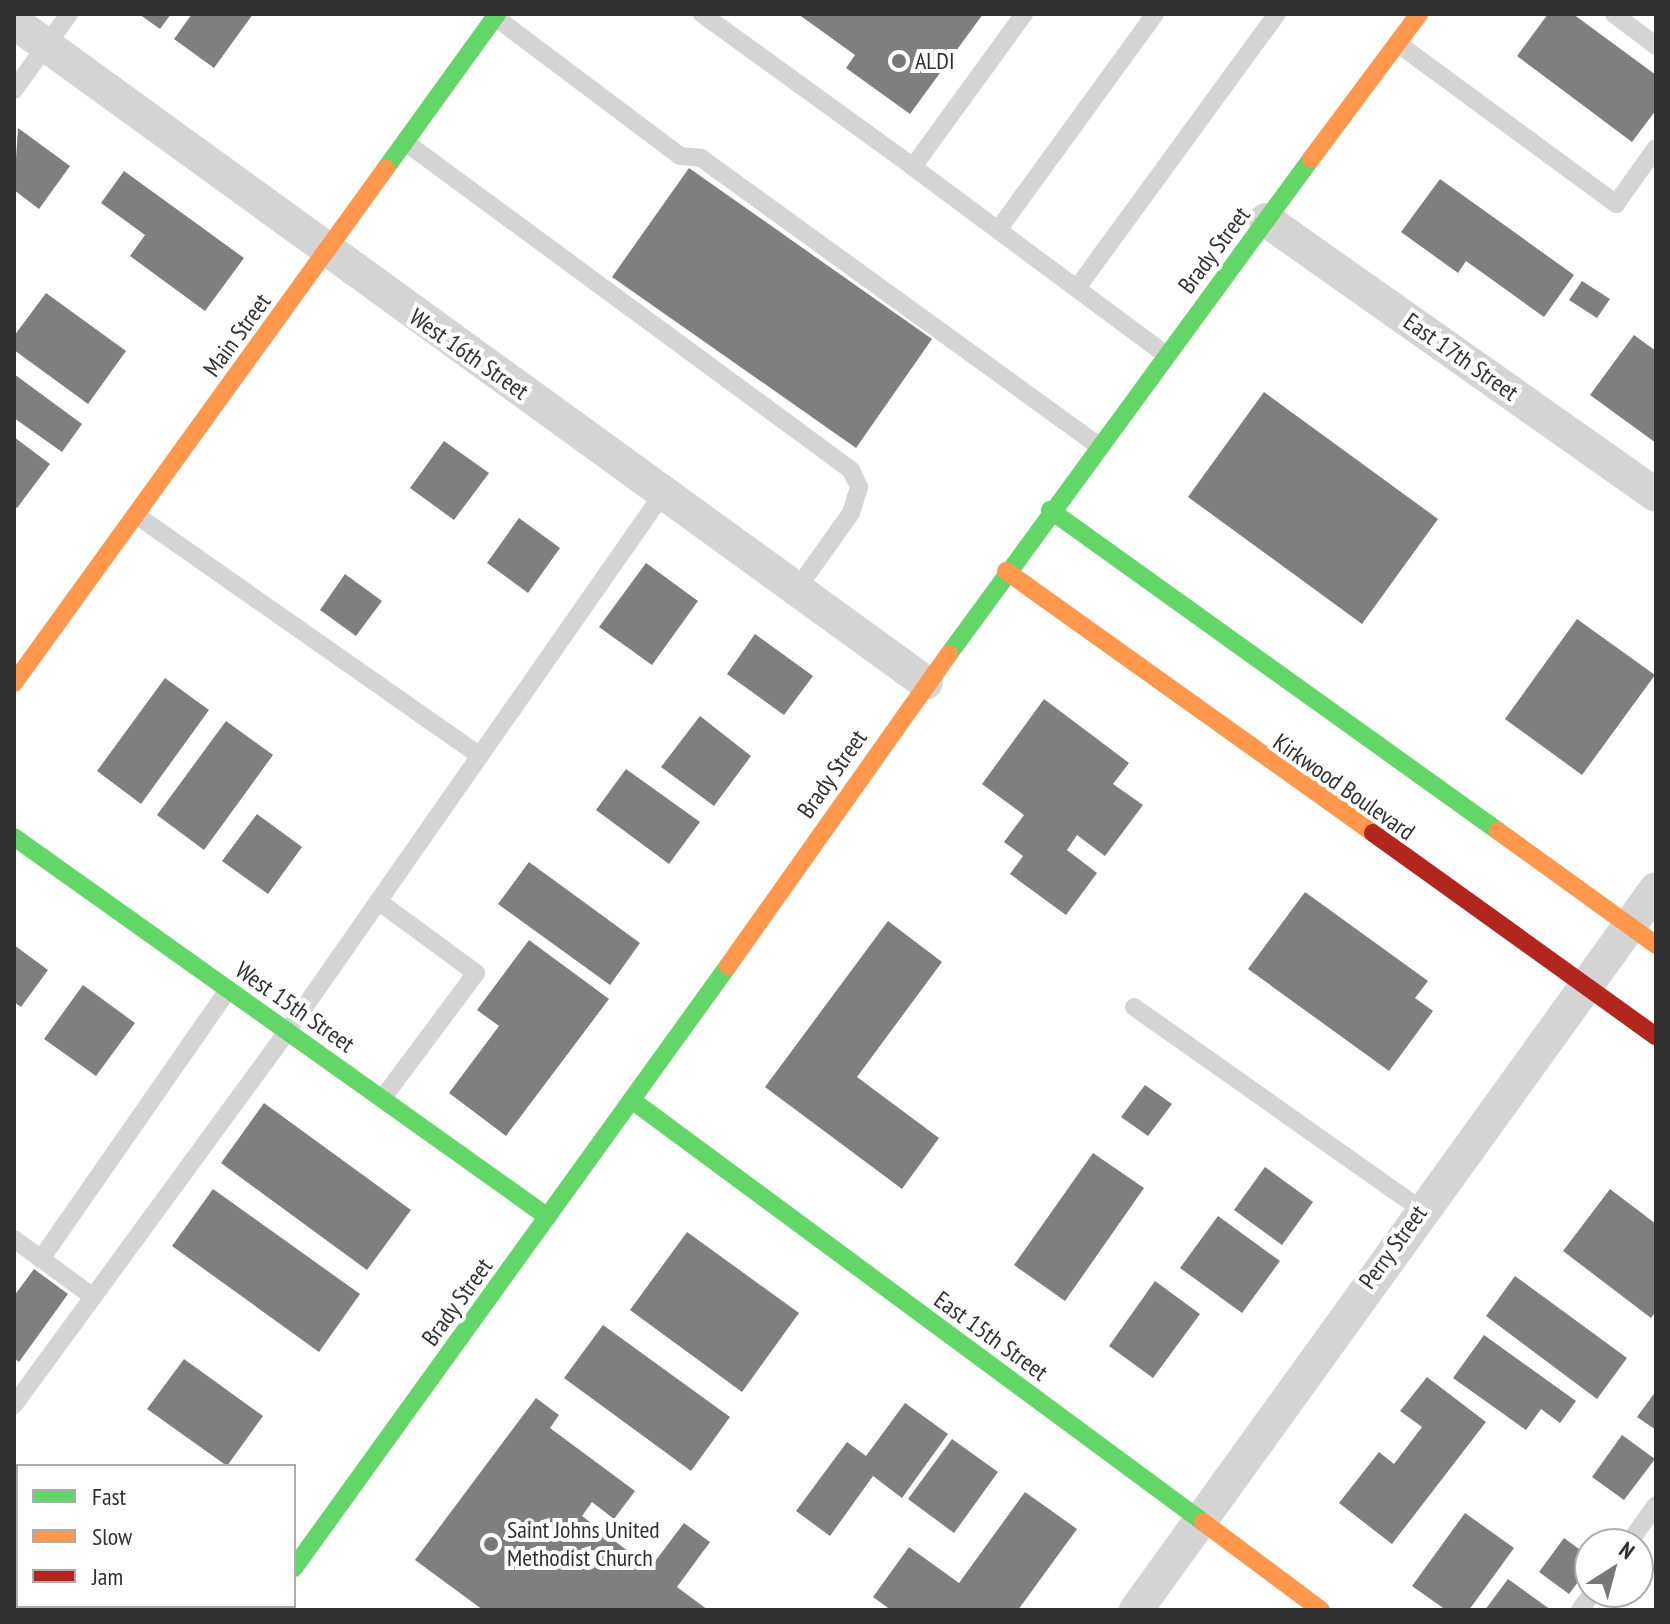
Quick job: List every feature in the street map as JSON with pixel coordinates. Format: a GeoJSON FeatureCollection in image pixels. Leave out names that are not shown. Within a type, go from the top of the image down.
{"type":"FeatureCollection","features":[{"type":"Feature","properties":{"kind":"main road","name":"Brady Street"},"geometry":{"type":"LineString","coordinates":[[296,1565],[633,1101],[1050,510],[1419,14]]}},
{"type":"Feature","properties":{"kind":"main road","name":"Main Street"},"geometry":{"type":"LineString","coordinates":[[14,683],[496,15]]}},
{"type":"Feature","properties":{"kind":"main road"},"geometry":{"type":"LineString","coordinates":[[1050,510],[1643,935]]}},
{"type":"Feature","properties":{"kind":"main road","name":"Kirkwood Boulevard"},"geometry":{"type":"LineString","coordinates":[[1006,571],[1656,1036]]}},
{"type":"Feature","properties":{"kind":"main road","name":"West 15th Street"},"geometry":{"type":"LineString","coordinates":[[14,837],[548,1217]]}},
{"type":"Feature","properties":{"kind":"main road","name":"East 15th Street"},"geometry":{"type":"LineString","coordinates":[[633,1101],[1321,1610]]}},
{"type":"Feature","properties":{"kind":"street","name":"West 16th Street"},"geometry":{"type":"LineString","coordinates":[[14,22],[326,252],[926,683]]}},
{"type":"Feature","properties":{"kind":"street","name":"East 17th Street"},"geometry":{"type":"LineString","coordinates":[[1266,220],[1656,495]]}},
{"type":"Feature","properties":{"kind":"street","name":"Perry Street"},"geometry":{"type":"LineString","coordinates":[[1136,1610],[1420,1209],[1585,986],[1643,935],[1656,889]]}},
{"type":"Feature","properties":{"kind":"lane"},"geometry":{"type":"LineString","coordinates":[[14,90],[69,14]]}},
{"type":"Feature","properties":{"kind":"lane"},"geometry":{"type":"LineString","coordinates":[[702,14],[1166,355]]}},
{"type":"Feature","properties":{"kind":"lane"},"geometry":{"type":"LineString","coordinates":[[913,167],[1024,14]]}},
{"type":"Feature","properties":{"kind":"lane"},"geometry":{"type":"LineString","coordinates":[[998,230],[1155,14]]}},
{"type":"Feature","properties":{"kind":"lane"},"geometry":{"type":"LineString","coordinates":[[1077,288],[1277,14]]}},
{"type":"Feature","properties":{"kind":"lane"},"geometry":{"type":"LineString","coordinates":[[1614,14],[1656,46]]}},
{"type":"Feature","properties":{"kind":"lane"},"geometry":{"type":"LineString","coordinates":[[496,15],[680,156],[701,158],[1099,446]]}},
{"type":"Feature","properties":{"kind":"lane"},"geometry":{"type":"LineString","coordinates":[[1397,43],[1616,204],[1656,148]]}},
{"type":"Feature","properties":{"kind":"lane"},"geometry":{"type":"LineString","coordinates":[[405,142],[851,470],[859,487],[851,513],[797,589]]}},
{"type":"Feature","properties":{"kind":"lane"},"geometry":{"type":"LineString","coordinates":[[14,1405],[287,1032],[664,492]]}},
{"type":"Feature","properties":{"kind":"lane"},"geometry":{"type":"LineString","coordinates":[[136,515],[480,756]]}},
{"type":"Feature","properties":{"kind":"lane"},"geometry":{"type":"LineString","coordinates":[[378,901],[476,973],[382,1099]]}},
{"type":"Feature","properties":{"kind":"lane"},"geometry":{"type":"LineString","coordinates":[[41,1259],[228,990]]}},
{"type":"Feature","properties":{"kind":"lane"},"geometry":{"type":"LineString","coordinates":[[1134,1007],[1420,1209]]}},
{"type":"Feature","properties":{"kind":"lane"},"geometry":{"type":"LineString","coordinates":[[14,1239],[92,1296]]}},
{"type":"Feature","properties":{"kind":"lane"},"geometry":{"type":"LineString","coordinates":[[1639,1528],[1656,1505]]}},
{"type":"Feature","properties":{"kind":"building"},"geometry":{"type":"Polygon","coordinates":[[[139,14],[171,14],[160,29],[139,14]]]}},
{"type":"Feature","properties":{"kind":"building"},"geometry":{"type":"Polygon","coordinates":[[[192,14],[253,14],[214,68],[174,39],[192,14]]]}},
{"type":"Feature","properties":{"kind":"building","name":"ALDI"},"geometry":{"type":"Polygon","coordinates":[[[798,14],[983,14],[910,114],[846,68],[855,55],[798,14]]]}},
{"type":"Feature","properties":{"kind":"building"},"geometry":{"type":"Polygon","coordinates":[[[1548,14],[1573,14],[1656,75],[1656,110],[1632,142],[1517,56],[1548,14]]]}},
{"type":"Feature","properties":{"kind":"building"},"geometry":{"type":"Polygon","coordinates":[[[18,128],[70,166],[39,209],[14,190],[18,128]]]}},
{"type":"Feature","properties":{"kind":"building"},"geometry":{"type":"Polygon","coordinates":[[[689,168],[932,339],[856,448],[612,277],[689,168]]]}},
{"type":"Feature","properties":{"kind":"building"},"geometry":{"type":"Polygon","coordinates":[[[124,171],[244,258],[205,311],[130,256],[145,235],[101,203],[124,171]]]}},
{"type":"Feature","properties":{"kind":"building"},"geometry":{"type":"Polygon","coordinates":[[[1440,179],[1574,275],[1544,317],[1466,261],[1458,273],[1401,232],[1440,179]]]}},
{"type":"Feature","properties":{"kind":"building"},"geometry":{"type":"Polygon","coordinates":[[[1582,281],[1610,299],[1597,318],[1569,300],[1582,281]]]}},
{"type":"Feature","properties":{"kind":"building"},"geometry":{"type":"Polygon","coordinates":[[[46,293],[126,351],[88,404],[14,350],[14,336],[46,293]]]}},
{"type":"Feature","properties":{"kind":"building"},"geometry":{"type":"Polygon","coordinates":[[[1634,335],[1656,351],[1656,443],[1590,395],[1634,335]]]}},
{"type":"Feature","properties":{"kind":"building"},"geometry":{"type":"Polygon","coordinates":[[[14,374],[82,424],[62,452],[14,418],[14,374]]]}},
{"type":"Feature","properties":{"kind":"building"},"geometry":{"type":"Polygon","coordinates":[[[1264,392],[1438,519],[1362,624],[1188,497],[1264,392]]]}},
{"type":"Feature","properties":{"kind":"building"},"geometry":{"type":"Polygon","coordinates":[[[14,437],[50,464],[17,508],[14,506],[14,437]]]}},
{"type":"Feature","properties":{"kind":"building"},"geometry":{"type":"Polygon","coordinates":[[[444,441],[489,473],[454,520],[410,488],[444,441]]]}},
{"type":"Feature","properties":{"kind":"building"},"geometry":{"type":"Polygon","coordinates":[[[519,518],[560,548],[528,593],[487,563],[519,518]]]}},
{"type":"Feature","properties":{"kind":"building"},"geometry":{"type":"Polygon","coordinates":[[[646,563],[698,601],[652,665],[599,627],[646,563]]]}},
{"type":"Feature","properties":{"kind":"building"},"geometry":{"type":"Polygon","coordinates":[[[345,574],[382,601],[356,636],[320,610],[345,574]]]}},
{"type":"Feature","properties":{"kind":"building"},"geometry":{"type":"Polygon","coordinates":[[[1577,619],[1655,675],[1582,775],[1505,719],[1577,619]]]}},
{"type":"Feature","properties":{"kind":"building"},"geometry":{"type":"Polygon","coordinates":[[[755,634],[813,676],[784,715],[727,674],[755,634]]]}},
{"type":"Feature","properties":{"kind":"building"},"geometry":{"type":"Polygon","coordinates":[[[165,678],[209,710],[141,804],[97,771],[165,678]]]}},
{"type":"Feature","properties":{"kind":"building"},"geometry":{"type":"Polygon","coordinates":[[[1044,699],[1129,763],[1113,784],[1143,805],[1105,856],[1077,835],[1067,850],[1097,873],[1066,915],[1010,874],[1023,856],[1004,842],[1024,815],[982,784],[1044,699]]]}},
{"type":"Feature","properties":{"kind":"building"},"geometry":{"type":"Polygon","coordinates":[[[700,716],[751,756],[714,806],[661,767],[700,716]]]}},
{"type":"Feature","properties":{"kind":"building"},"geometry":{"type":"Polygon","coordinates":[[[226,721],[273,755],[204,850],[157,815],[226,721]]]}},
{"type":"Feature","properties":{"kind":"building"},"geometry":{"type":"Polygon","coordinates":[[[626,769],[700,822],[669,864],[596,810],[626,769]]]}},
{"type":"Feature","properties":{"kind":"building"},"geometry":{"type":"Polygon","coordinates":[[[257,814],[302,847],[268,894],[222,861],[257,814]]]}},
{"type":"Feature","properties":{"kind":"building"},"geometry":{"type":"Polygon","coordinates":[[[529,862],[640,943],[610,985],[498,904],[529,862]]]}},
{"type":"Feature","properties":{"kind":"building"},"geometry":{"type":"Polygon","coordinates":[[[1305,892],[1428,981],[1415,998],[1433,1011],[1389,1071],[1248,969],[1305,892]]]}},
{"type":"Feature","properties":{"kind":"building"},"geometry":{"type":"Polygon","coordinates":[[[888,921],[942,962],[857,1077],[939,1138],[902,1189],[765,1087],[888,921]]]}},
{"type":"Feature","properties":{"kind":"building"},"geometry":{"type":"Polygon","coordinates":[[[529,940],[609,999],[506,1136],[449,1093],[499,1026],[477,1010],[529,940]]]}},
{"type":"Feature","properties":{"kind":"building"},"geometry":{"type":"Polygon","coordinates":[[[14,945],[48,970],[21,1007],[14,1002],[14,945]]]}},
{"type":"Feature","properties":{"kind":"building"},"geometry":{"type":"Polygon","coordinates":[[[83,985],[135,1023],[96,1076],[44,1039],[83,985]]]}},
{"type":"Feature","properties":{"kind":"building"},"geometry":{"type":"Polygon","coordinates":[[[1145,1085],[1172,1104],[1148,1136],[1121,1117],[1145,1085]]]}},
{"type":"Feature","properties":{"kind":"building"},"geometry":{"type":"Polygon","coordinates":[[[264,1103],[411,1210],[367,1270],[221,1163],[264,1103]]]}},
{"type":"Feature","properties":{"kind":"building"},"geometry":{"type":"Polygon","coordinates":[[[1093,1153],[1144,1188],[1065,1301],[1014,1265],[1093,1153]]]}},
{"type":"Feature","properties":{"kind":"building"},"geometry":{"type":"Polygon","coordinates":[[[1265,1167],[1313,1202],[1282,1245],[1234,1210],[1265,1167]]]}},
{"type":"Feature","properties":{"kind":"building"},"geometry":{"type":"Polygon","coordinates":[[[213,1189],[360,1294],[319,1352],[172,1246],[213,1189]]]}},
{"type":"Feature","properties":{"kind":"building"},"geometry":{"type":"Polygon","coordinates":[[[1610,1189],[1656,1224],[1656,1311],[1651,1318],[1563,1251],[1610,1189]]]}},
{"type":"Feature","properties":{"kind":"building"},"geometry":{"type":"Polygon","coordinates":[[[1218,1216],[1280,1261],[1242,1313],[1180,1268],[1218,1216]]]}},
{"type":"Feature","properties":{"kind":"building"},"geometry":{"type":"Polygon","coordinates":[[[687,1232],[799,1313],[742,1392],[630,1310],[687,1232]]]}},
{"type":"Feature","properties":{"kind":"building"},"geometry":{"type":"Polygon","coordinates":[[[34,1269],[68,1294],[19,1362],[14,1358],[14,1296],[34,1269]]]}},
{"type":"Feature","properties":{"kind":"building"},"geometry":{"type":"Polygon","coordinates":[[[1515,1276],[1627,1358],[1597,1399],[1486,1316],[1515,1276]]]}},
{"type":"Feature","properties":{"kind":"building"},"geometry":{"type":"Polygon","coordinates":[[[1155,1281],[1200,1314],[1153,1378],[1109,1346],[1155,1281]]]}},
{"type":"Feature","properties":{"kind":"building"},"geometry":{"type":"Polygon","coordinates":[[[603,1325],[730,1417],[691,1471],[564,1378],[603,1325]]]}},
{"type":"Feature","properties":{"kind":"building"},"geometry":{"type":"Polygon","coordinates":[[[1484,1335],[1576,1401],[1560,1423],[1541,1409],[1526,1430],[1453,1378],[1484,1335]]]}},
{"type":"Feature","properties":{"kind":"building"},"geometry":{"type":"Polygon","coordinates":[[[184,1359],[263,1416],[228,1464],[224,1464],[147,1409],[184,1359]]]}},
{"type":"Feature","properties":{"kind":"building"},"geometry":{"type":"Polygon","coordinates":[[[1427,1377],[1486,1422],[1392,1544],[1339,1503],[1379,1452],[1394,1464],[1422,1427],[1400,1411],[1427,1377]]]}},
{"type":"Feature","properties":{"kind":"building"},"geometry":{"type":"Polygon","coordinates":[[[1656,1391],[1656,1430],[1637,1417],[1656,1391]]]}},
{"type":"Feature","properties":{"kind":"building","name":"Saint Johns United Methodist Church"},"geometry":{"type":"Polygon","coordinates":[[[536,1398],[559,1415],[550,1428],[635,1491],[614,1519],[592,1502],[582,1516],[650,1568],[684,1523],[710,1542],[677,1587],[708,1610],[483,1610],[415,1560],[536,1398]]]}},
{"type":"Feature","properties":{"kind":"building"},"geometry":{"type":"Polygon","coordinates":[[[905,1403],[948,1434],[902,1498],[873,1476],[830,1536],[796,1511],[847,1442],[866,1456],[905,1403]]]}},
{"type":"Feature","properties":{"kind":"building"},"geometry":{"type":"Polygon","coordinates":[[[1622,1435],[1655,1459],[1624,1500],[1592,1477],[1622,1435]]]}},
{"type":"Feature","properties":{"kind":"building"},"geometry":{"type":"Polygon","coordinates":[[[952,1439],[998,1472],[954,1533],[908,1499],[952,1439]]]}},
{"type":"Feature","properties":{"kind":"building"},"geometry":{"type":"Polygon","coordinates":[[[1025,1492],[1077,1529],[1018,1610],[891,1610],[873,1597],[909,1547],[959,1583],[1025,1492]]]}},
{"type":"Feature","properties":{"kind":"building"},"geometry":{"type":"Polygon","coordinates":[[[1465,1513],[1514,1548],[1469,1610],[1446,1610],[1412,1586],[1465,1513]]]}},
{"type":"Feature","properties":{"kind":"building"},"geometry":{"type":"Polygon","coordinates":[[[1564,1538],[1574,1545],[1574,1587],[1569,1594],[1539,1572],[1564,1538]]]}},
{"type":"Feature","properties":{"kind":"building"},"geometry":{"type":"Polygon","coordinates":[[[1508,1579],[1551,1610],[1485,1610],[1508,1579]]]}},
{"type":"Feature","properties":{"kind":"traffic: fast"},"geometry":{"type":"LineString","coordinates":[[386,168],[497,14]]}},
{"type":"Feature","properties":{"kind":"traffic: fast"},"geometry":{"type":"LineString","coordinates":[[949,654],[1311,159]]}},
{"type":"Feature","properties":{"kind":"traffic: fast"},"geometry":{"type":"LineString","coordinates":[[1050,510],[1498,831]]}},
{"type":"Feature","properties":{"kind":"traffic: fast"},"geometry":{"type":"LineString","coordinates":[[14,837],[548,1217]]}},
{"type":"Feature","properties":{"kind":"traffic: fast"},"geometry":{"type":"LineString","coordinates":[[296,1565],[728,966]]}},
{"type":"Feature","properties":{"kind":"traffic: fast"},"geometry":{"type":"LineString","coordinates":[[633,1101],[1203,1522]]}},
{"type":"Feature","properties":{"kind":"traffic: slow"},"geometry":{"type":"LineString","coordinates":[[1311,159],[1419,14]]}},
{"type":"Feature","properties":{"kind":"traffic: slow"},"geometry":{"type":"LineString","coordinates":[[14,683],[386,168]]}},
{"type":"Feature","properties":{"kind":"traffic: slow"},"geometry":{"type":"LineString","coordinates":[[1006,571],[1373,833]]}},
{"type":"Feature","properties":{"kind":"traffic: slow"},"geometry":{"type":"LineString","coordinates":[[728,966],[949,654]]}},
{"type":"Feature","properties":{"kind":"traffic: slow"},"geometry":{"type":"LineString","coordinates":[[1498,831],[1656,945]]}},
{"type":"Feature","properties":{"kind":"traffic: slow"},"geometry":{"type":"LineString","coordinates":[[1203,1522],[1321,1610]]}},
{"type":"Feature","properties":{"kind":"traffic: jam"},"geometry":{"type":"LineString","coordinates":[[1373,833],[1656,1036]]}},
{"type":"Feature","properties":{"kind":"place","name":"ALDI"},"geometry":{"type":"Point","coordinates":[899,61]}},
{"type":"Feature","properties":{"kind":"place","name":"Saint Johns United Methodist Church"},"geometry":{"type":"Point","coordinates":[491,1544]}}]}
